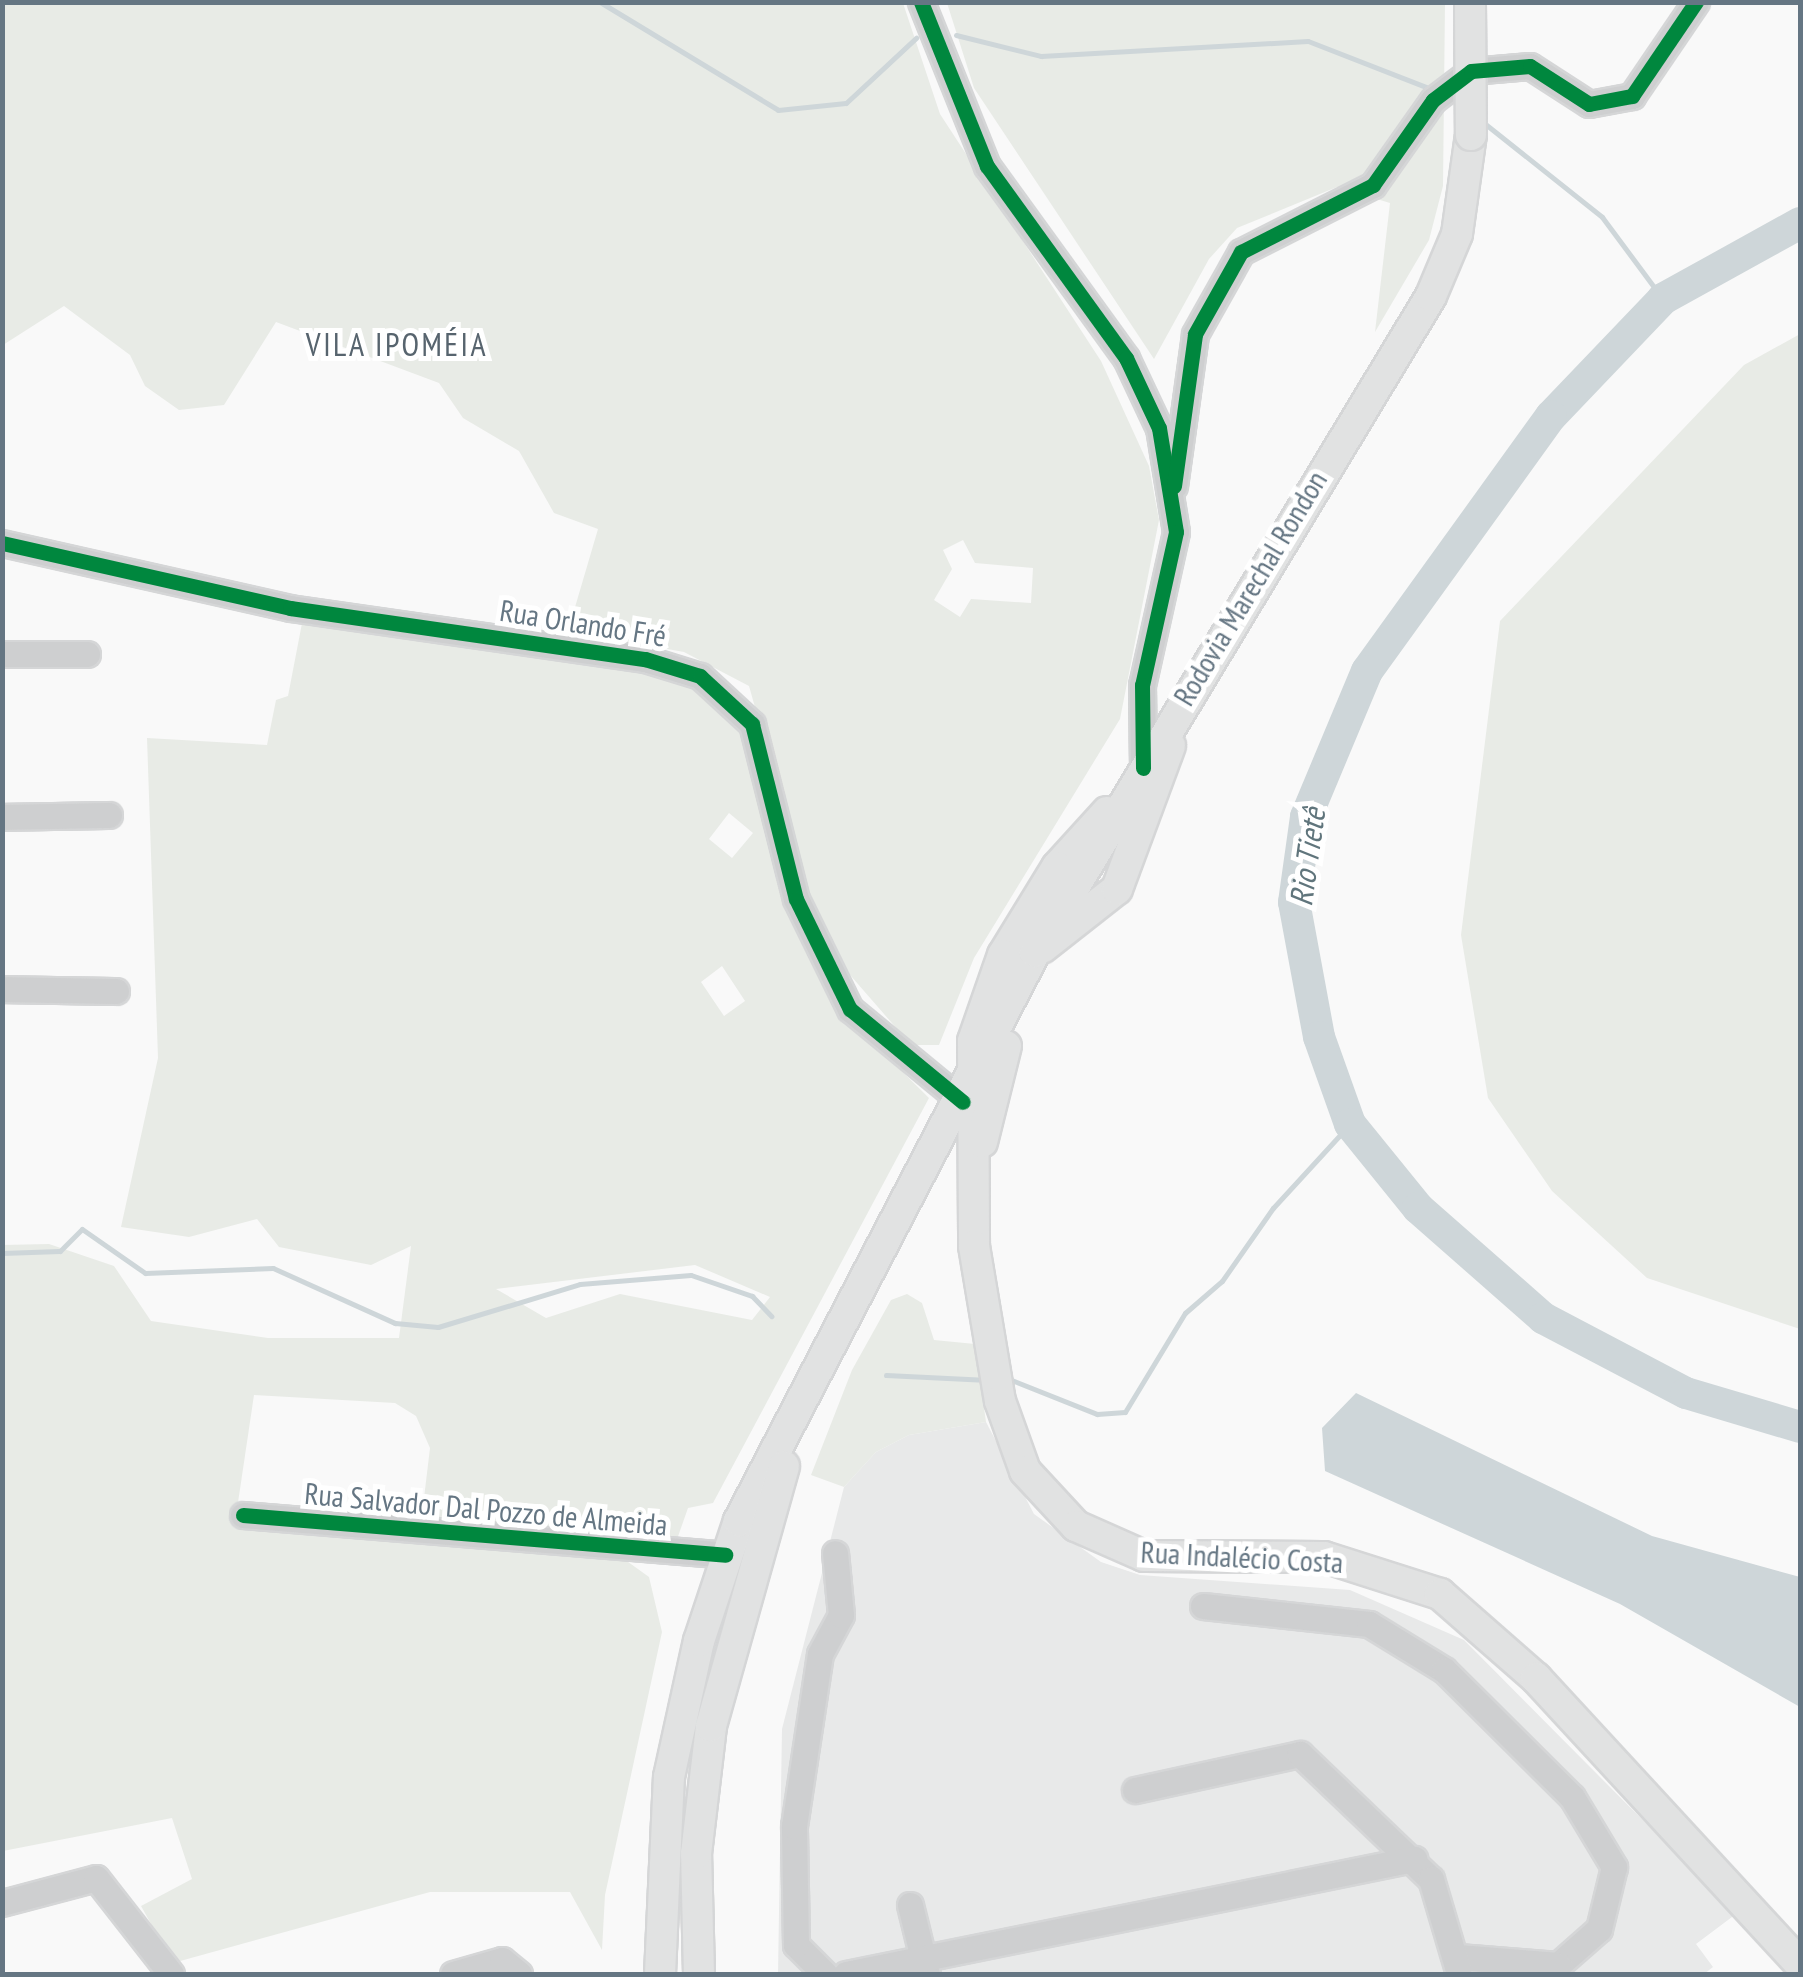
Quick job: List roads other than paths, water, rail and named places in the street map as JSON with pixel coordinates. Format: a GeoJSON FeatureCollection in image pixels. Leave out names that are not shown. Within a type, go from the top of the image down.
{"type":"FeatureCollection","features":[{"type":"Feature","properties":{"kind":"main road","name":"Rodovia Marechal Rondon"},"geometry":{"type":"LineString","coordinates":[[660,1974],[670,1777],[724,1555],[967,1096],[1098,830],[1136,780],[1431,296],[1457,234],[1471,136],[1470,3]]}},
{"type":"Feature","properties":{"kind":"main road"},"geometry":{"type":"LineString","coordinates":[[1035,952],[1095,914],[1135,854],[1184,700]]}},
{"type":"Feature","properties":{"kind":"main road"},"geometry":{"type":"LineString","coordinates":[[967,1096],[985,988],[1098,830],[1126,836],[1135,854]]}},
{"type":"Feature","properties":{"kind":"main road","name":"Rua Indalécio Costa"},"geometry":{"type":"LineString","coordinates":[[972,1184],[1021,981]]}},
{"type":"Feature","properties":{"kind":"main road","name":"Rua Indalécio Costa"},"geometry":{"type":"LineString","coordinates":[[967,1096],[972,1184],[1000,1401],[1025,1472],[1048,1501],[1108,1544],[1181,1560],[1324,1557],[1440,1594],[1536,1678],[1800,1964]]}},
{"type":"Feature","properties":{"kind":"main road","name":"Rodovia Marechal Rondon"},"geometry":{"type":"LineString","coordinates":[[699,1974],[696,1854],[714,1710],[751,1561],[831,1352]]}},
{"type":"Feature","properties":{"kind":"street"},"geometry":{"type":"LineString","coordinates":[[921,2],[988,166],[1148,394],[1174,486]]}},
{"type":"Feature","properties":{"kind":"street"},"geometry":{"type":"LineString","coordinates":[[1136,780],[1140,706],[1174,572],[1174,486],[1195,334],[1217,282],[1267,232],[1373,185],[1448,83],[1518,64],[1579,100],[1619,103],[1652,75],[1696,2]]}},
{"type":"Feature","properties":{"kind":"street","name":"Rua Orlando Fré"},"geometry":{"type":"LineString","coordinates":[[2,543],[290,608],[645,658],[700,676],[752,724],[796,899],[850,1009],[967,1096]]}},
{"type":"Feature","properties":{"kind":"street"},"geometry":{"type":"LineString","coordinates":[[2,654],[86,654]]}},
{"type":"Feature","properties":{"kind":"street"},"geometry":{"type":"LineString","coordinates":[[2,817],[108,815]]}},
{"type":"Feature","properties":{"kind":"street"},"geometry":{"type":"LineString","coordinates":[[2,989],[116,991]]}},
{"type":"Feature","properties":{"kind":"street","name":"Rua Salvador Dal Pozzo de Almeida"},"geometry":{"type":"LineString","coordinates":[[243,1515],[724,1555]]}},
{"type":"Feature","properties":{"kind":"street"},"geometry":{"type":"LineString","coordinates":[[825,1974],[796,1945],[794,1826],[820,1654],[841,1615],[835,1554]]}},
{"type":"Feature","properties":{"kind":"street"},"geometry":{"type":"LineString","coordinates":[[1135,1790],[1300,1754],[1414,1859],[1442,1900],[1458,1966],[1558,1966],[1599,1929],[1614,1867],[1572,1797],[1444,1670],[1369,1624],[1203,1606]]}},
{"type":"Feature","properties":{"kind":"street"},"geometry":{"type":"LineString","coordinates":[[846,1974],[925,1966],[1414,1859]]}},
{"type":"Feature","properties":{"kind":"street"},"geometry":{"type":"LineString","coordinates":[[2,1903],[96,1878],[171,1974]]}},
{"type":"Feature","properties":{"kind":"street"},"geometry":{"type":"LineString","coordinates":[[910,1905],[925,1966]]}},
{"type":"Feature","properties":{"kind":"street"},"geometry":{"type":"LineString","coordinates":[[453,1974],[502,1960],[520,1974]]}},
{"type":"Feature","properties":{"kind":"waterway"},"geometry":{"type":"LineString","coordinates":[[600,2],[778,110],[846,103],[916,38]]}},
{"type":"Feature","properties":{"kind":"waterway"},"geometry":{"type":"LineString","coordinates":[[956,35],[1041,56],[1308,41],[1426,87]]}},
{"type":"Feature","properties":{"kind":"waterway"},"geometry":{"type":"LineString","coordinates":[[1484,123],[1602,217],[1663,299]]}},
{"type":"Feature","properties":{"kind":"waterway","name":"Rio Tietê"},"geometry":{"type":"LineString","coordinates":[[1800,223],[1663,299],[1551,416],[1367,671],[1306,817],[1294,902],[1319,1037],[1350,1124],[1418,1208],[1543,1318],[1686,1393],[1800,1427]]}},
{"type":"Feature","properties":{"kind":"waterway"},"geometry":{"type":"LineString","coordinates":[[1009,1379],[1097,1414],[1125,1412],[1185,1313],[1222,1281],[1273,1208],[1350,1124]]}},
{"type":"Feature","properties":{"kind":"waterway"},"geometry":{"type":"LineString","coordinates":[[2,1253],[60,1251],[82,1229],[145,1273],[273,1268],[395,1323],[438,1327],[580,1284],[691,1275],[752,1296],[771,1316]]}},
{"type":"Feature","properties":{"kind":"waterway"},"geometry":{"type":"LineString","coordinates":[[886,1375],[988,1380]]}},
{"type":"Feature","properties":{"kind":"district","name":"VILA IPOMÉIA"},"geometry":{"type":"Point","coordinates":[397,344]}}]}
